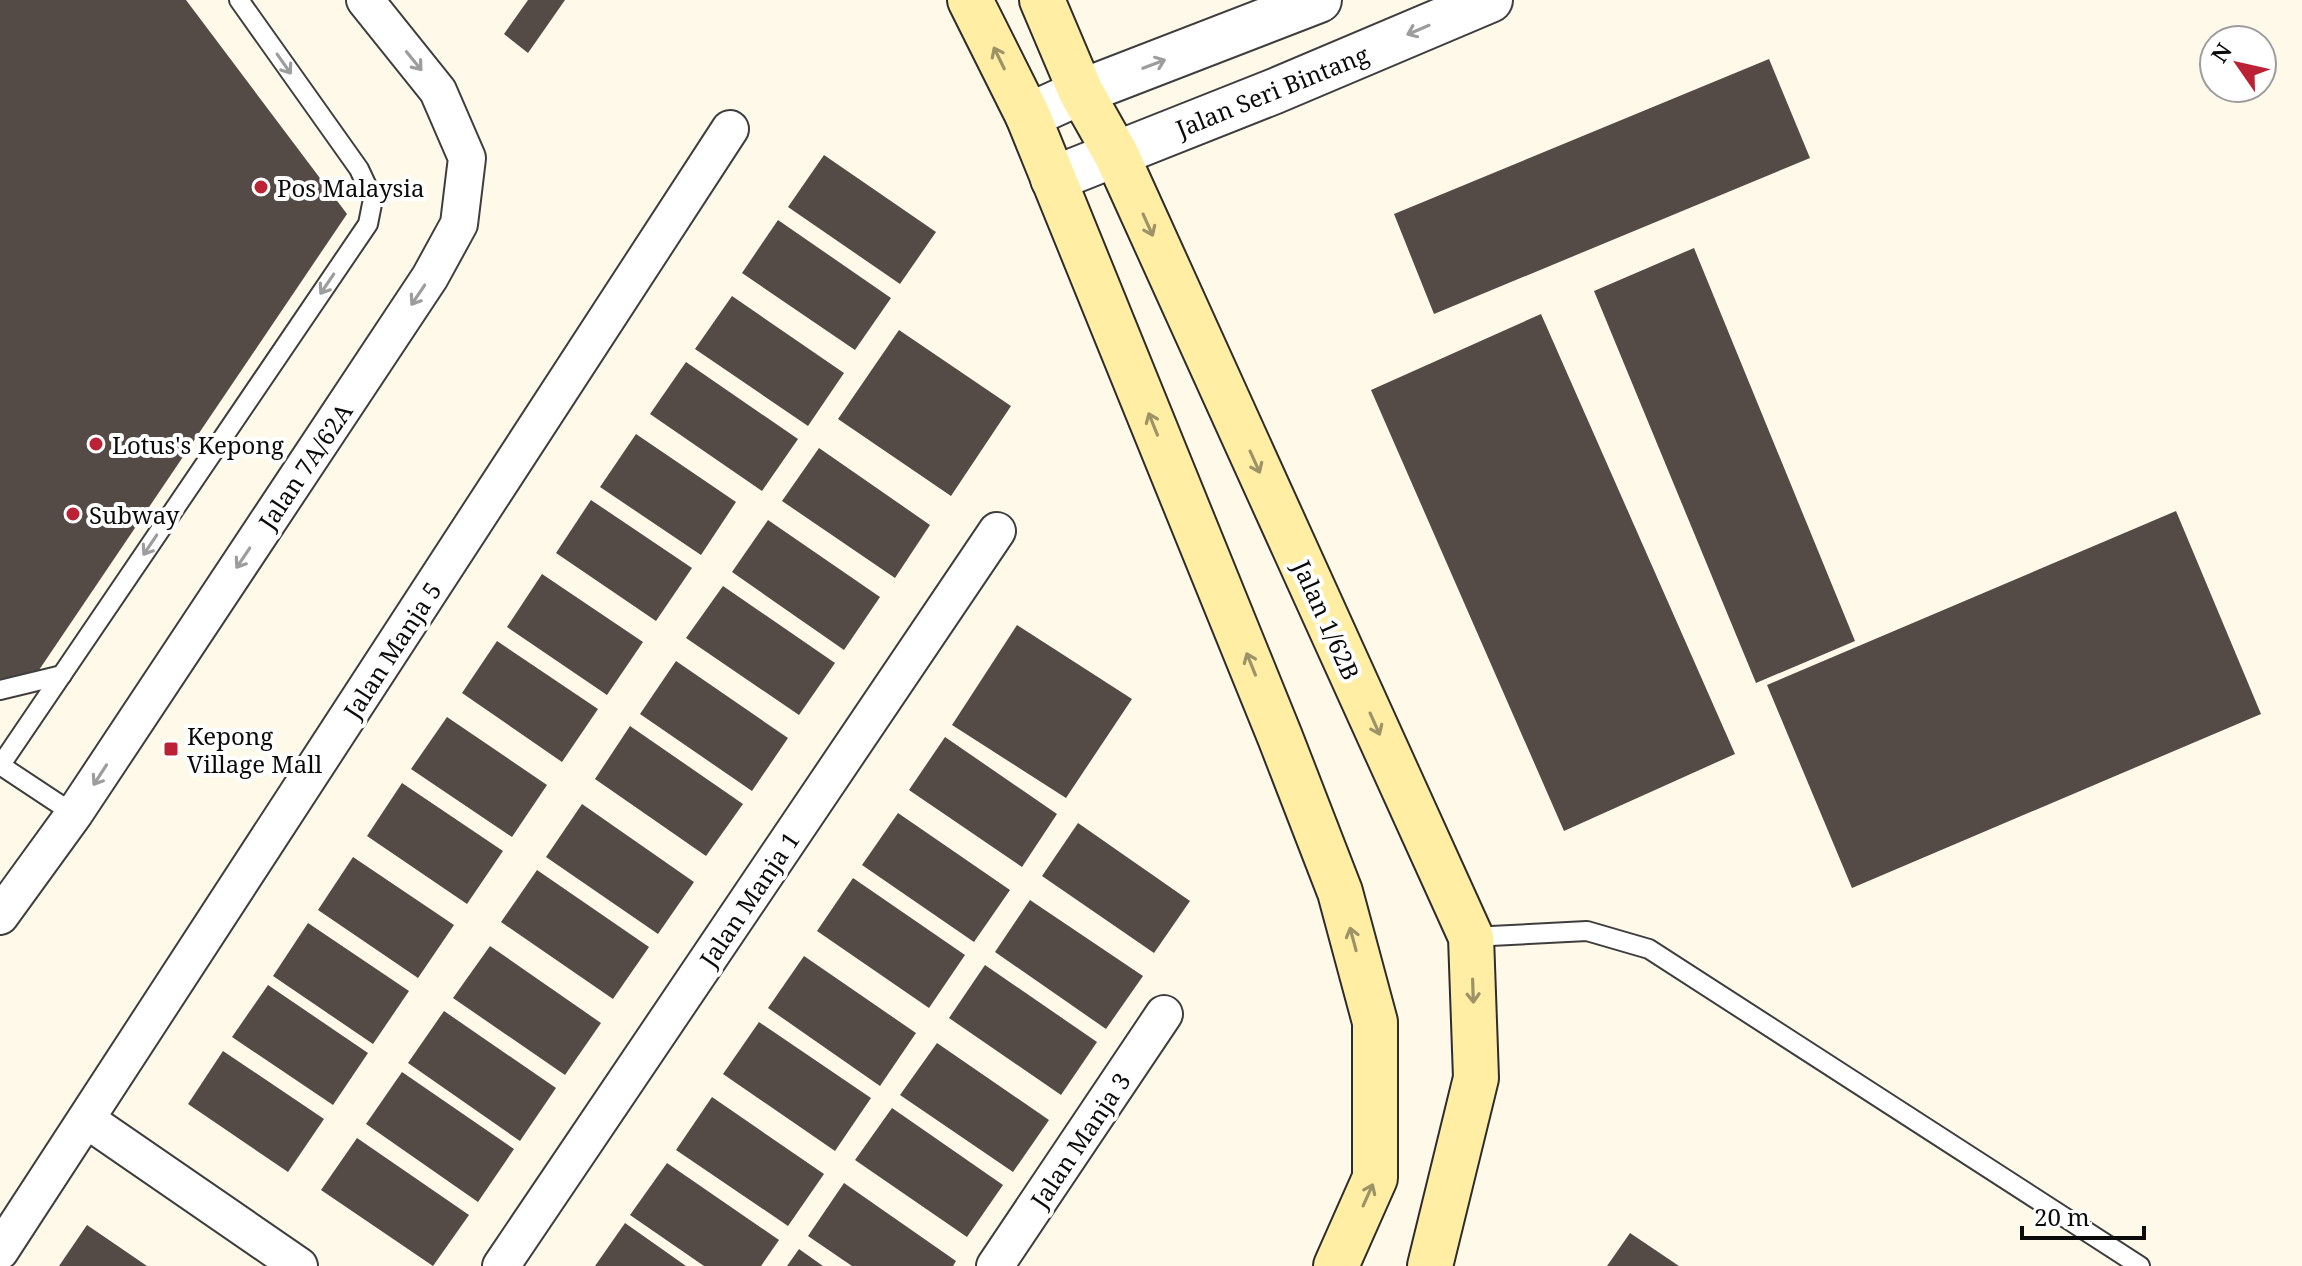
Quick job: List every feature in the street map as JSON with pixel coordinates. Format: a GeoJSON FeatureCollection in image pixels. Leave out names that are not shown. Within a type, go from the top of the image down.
{"type":"FeatureCollection","features":[{"type":"Feature","properties":{"kind":"main road"},"geometry":{"type":"LineString","coordinates":[[970,0],[1028,116],[1340,892],[1375,1022],[1375,1178],[1336,1266]]}},
{"type":"Feature","properties":{"kind":"main road","name":"Jalan 1/62B"},"geometry":{"type":"LineString","coordinates":[[1042,0],[1081,92],[1116,154],[1471,937],[1476,1078],[1430,1266]]}},
{"type":"Feature","properties":{"kind":"street","name":"Jalan 7A/62A"},"geometry":{"type":"LineString","coordinates":[[0,916],[74,814],[430,277],[459,224],[467,158],[438,91],[365,0]]}},
{"type":"Feature","properties":{"kind":"street"},"geometry":{"type":"LineString","coordinates":[[1028,116],[1081,92],[1319,0]]}},
{"type":"Feature","properties":{"kind":"street","name":"Jalan Seri Bintang"},"geometry":{"type":"LineString","coordinates":[[1053,179],[1275,91],[1490,0]]}},
{"type":"Feature","properties":{"kind":"street","name":"Jalan Manja 5"},"geometry":{"type":"LineString","coordinates":[[0,1251],[730,129]]}},
{"type":"Feature","properties":{"kind":"street","name":"Jalan Manja 1"},"geometry":{"type":"LineString","coordinates":[[501,1266],[997,531]]}},
{"type":"Feature","properties":{"kind":"street","name":"Jalan Manja 3"},"geometry":{"type":"LineString","coordinates":[[995,1266],[1164,1014]]}},
{"type":"Feature","properties":{"kind":"street"},"geometry":{"type":"LineString","coordinates":[[87,1120],[299,1266]]}},
{"type":"Feature","properties":{"kind":"lane"},"geometry":{"type":"LineString","coordinates":[[74,814],[0,765],[368,224],[373,199],[359,169],[239,0]]}},
{"type":"Feature","properties":{"kind":"lane"},"geometry":{"type":"LineString","coordinates":[[0,690],[62,675]]}},
{"type":"Feature","properties":{"kind":"lane"},"geometry":{"type":"LineString","coordinates":[[1471,937],[1587,931],[1649,949],[2140,1266]]}},
{"type":"Feature","properties":{"kind":"building","name":"Lotus's Kepong"},"geometry":{"type":"Polygon","coordinates":[[[0,0],[186,0],[347,214],[37,673],[0,681],[0,0]]]}},
{"type":"Feature","properties":{"kind":"building"},"geometry":{"type":"Polygon","coordinates":[[[528,0],[565,0],[528,53],[504,34],[528,0]]]}},
{"type":"Feature","properties":{"kind":"building"},"geometry":{"type":"Polygon","coordinates":[[[1769,59],[1810,158],[1434,314],[1394,214],[1769,59]]]}},
{"type":"Feature","properties":{"kind":"building"},"geometry":{"type":"Polygon","coordinates":[[[824,155],[936,232],[900,284],[788,207],[824,155]]]}},
{"type":"Feature","properties":{"kind":"building"},"geometry":{"type":"Polygon","coordinates":[[[778,220],[891,298],[855,350],[742,273],[778,220]]]}},
{"type":"Feature","properties":{"kind":"building"},"geometry":{"type":"Polygon","coordinates":[[[1694,248],[1855,641],[1756,683],[1594,291],[1694,248]]]}},
{"type":"Feature","properties":{"kind":"building"},"geometry":{"type":"Polygon","coordinates":[[[732,296],[844,373],[808,426],[695,349],[732,296]]]}},
{"type":"Feature","properties":{"kind":"building"},"geometry":{"type":"Polygon","coordinates":[[[1541,314],[1735,754],[1564,831],[1371,390],[1541,314]]]}},
{"type":"Feature","properties":{"kind":"building"},"geometry":{"type":"Polygon","coordinates":[[[899,330],[1011,406],[951,496],[838,419],[899,330]]]}},
{"type":"Feature","properties":{"kind":"building"},"geometry":{"type":"Polygon","coordinates":[[[686,362],[798,439],[762,491],[650,414],[686,362]]]}},
{"type":"Feature","properties":{"kind":"building"},"geometry":{"type":"Polygon","coordinates":[[[636,434],[736,502],[701,555],[600,487],[636,434]]]}},
{"type":"Feature","properties":{"kind":"building"},"geometry":{"type":"Polygon","coordinates":[[[819,448],[930,525],[895,578],[782,501],[819,448]]]}},
{"type":"Feature","properties":{"kind":"building"},"geometry":{"type":"Polygon","coordinates":[[[591,500],[692,568],[656,621],[556,553],[591,500]]]}},
{"type":"Feature","properties":{"kind":"building"},"geometry":{"type":"Polygon","coordinates":[[[2176,511],[2261,714],[1852,888],[1767,685],[2176,511]]]}},
{"type":"Feature","properties":{"kind":"building"},"geometry":{"type":"Polygon","coordinates":[[[768,520],[880,597],[844,650],[732,572],[768,520]]]}},
{"type":"Feature","properties":{"kind":"building"},"geometry":{"type":"Polygon","coordinates":[[[542,574],[643,642],[607,695],[507,627],[542,574]]]}},
{"type":"Feature","properties":{"kind":"building"},"geometry":{"type":"Polygon","coordinates":[[[723,586],[835,663],[799,715],[686,638],[723,586]]]}},
{"type":"Feature","properties":{"kind":"building"},"geometry":{"type":"Polygon","coordinates":[[[1017,625],[1132,699],[1066,798],[952,725],[1017,625]]]}},
{"type":"Feature","properties":{"kind":"building"},"geometry":{"type":"Polygon","coordinates":[[[497,641],[598,709],[562,762],[462,693],[497,641]]]}},
{"type":"Feature","properties":{"kind":"building"},"geometry":{"type":"Polygon","coordinates":[[[676,661],[788,738],[752,791],[640,714],[676,661]]]}},
{"type":"Feature","properties":{"kind":"building"},"geometry":{"type":"Polygon","coordinates":[[[447,717],[547,785],[512,837],[411,769],[447,717]]]}},
{"type":"Feature","properties":{"kind":"building"},"geometry":{"type":"Polygon","coordinates":[[[630,726],[743,804],[706,856],[595,779],[630,726]]]}},
{"type":"Feature","properties":{"kind":"building"},"geometry":{"type":"Polygon","coordinates":[[[945,737],[1057,814],[1022,867],[909,790],[945,737]]]}},
{"type":"Feature","properties":{"kind":"building"},"geometry":{"type":"Polygon","coordinates":[[[402,783],[503,851],[467,904],[367,836],[402,783]]]}},
{"type":"Feature","properties":{"kind":"building"},"geometry":{"type":"Polygon","coordinates":[[[582,804],[694,882],[658,934],[546,857],[582,804]]]}},
{"type":"Feature","properties":{"kind":"building"},"geometry":{"type":"Polygon","coordinates":[[[898,813],[1010,890],[974,942],[862,865],[898,813]]]}},
{"type":"Feature","properties":{"kind":"building"},"geometry":{"type":"Polygon","coordinates":[[[1078,823],[1190,901],[1154,953],[1042,876],[1078,823]]]}},
{"type":"Feature","properties":{"kind":"building"},"geometry":{"type":"Polygon","coordinates":[[[353,857],[454,925],[418,978],[318,910],[353,857]]]}},
{"type":"Feature","properties":{"kind":"building"},"geometry":{"type":"Polygon","coordinates":[[[537,870],[649,947],[613,999],[501,922],[537,870]]]}},
{"type":"Feature","properties":{"kind":"building"},"geometry":{"type":"Polygon","coordinates":[[[853,878],[965,955],[929,1008],[817,931],[853,878]]]}},
{"type":"Feature","properties":{"kind":"building"},"geometry":{"type":"Polygon","coordinates":[[[1030,900],[1143,976],[1106,1029],[995,952],[1030,900]]]}},
{"type":"Feature","properties":{"kind":"building"},"geometry":{"type":"Polygon","coordinates":[[[308,923],[409,991],[373,1044],[273,976],[308,923]]]}},
{"type":"Feature","properties":{"kind":"building"},"geometry":{"type":"Polygon","coordinates":[[[490,946],[601,1023],[565,1075],[453,998],[490,946]]]}},
{"type":"Feature","properties":{"kind":"building"},"geometry":{"type":"Polygon","coordinates":[[[804,956],[916,1033],[880,1086],[768,1008],[804,956]]]}},
{"type":"Feature","properties":{"kind":"building"},"geometry":{"type":"Polygon","coordinates":[[[985,965],[1097,1042],[1061,1095],[949,1018],[985,965]]]}},
{"type":"Feature","properties":{"kind":"building"},"geometry":{"type":"Polygon","coordinates":[[[268,985],[368,1053],[333,1105],[232,1037],[268,985]]]}},
{"type":"Feature","properties":{"kind":"building"},"geometry":{"type":"Polygon","coordinates":[[[444,1011],[556,1088],[520,1141],[408,1063],[444,1011]]]}},
{"type":"Feature","properties":{"kind":"building"},"geometry":{"type":"Polygon","coordinates":[[[759,1022],[871,1098],[835,1151],[723,1074],[759,1022]]]}},
{"type":"Feature","properties":{"kind":"building"},"geometry":{"type":"Polygon","coordinates":[[[937,1043],[1049,1120],[1013,1172],[900,1095],[937,1043]]]}},
{"type":"Feature","properties":{"kind":"building"},"geometry":{"type":"Polygon","coordinates":[[[223,1051],[324,1119],[288,1172],[188,1104],[223,1051]]]}},
{"type":"Feature","properties":{"kind":"building"},"geometry":{"type":"Polygon","coordinates":[[[402,1072],[514,1149],[478,1202],[366,1124],[402,1072]]]}},
{"type":"Feature","properties":{"kind":"building"},"geometry":{"type":"Polygon","coordinates":[[[712,1097],[824,1174],[788,1226],[676,1150],[712,1097]]]}},
{"type":"Feature","properties":{"kind":"building"},"geometry":{"type":"Polygon","coordinates":[[[892,1108],[1003,1185],[967,1237],[855,1160],[892,1108]]]}},
{"type":"Feature","properties":{"kind":"building"},"geometry":{"type":"Polygon","coordinates":[[[357,1138],[469,1215],[433,1266],[321,1190],[357,1138]]]}},
{"type":"Feature","properties":{"kind":"building"},"geometry":{"type":"Polygon","coordinates":[[[667,1163],[779,1240],[761,1266],[704,1266],[630,1215],[667,1163]]]}},
{"type":"Feature","properties":{"kind":"building"},"geometry":{"type":"Polygon","coordinates":[[[844,1183],[956,1261],[953,1266],[852,1266],[808,1236],[844,1183]]]}},
{"type":"Feature","properties":{"kind":"building"},"geometry":{"type":"Polygon","coordinates":[[[625,1223],[686,1266],[595,1266],[625,1223]]]}},
{"type":"Feature","properties":{"kind":"building"},"geometry":{"type":"Polygon","coordinates":[[[87,1225],[147,1266],[59,1266],[87,1225]]]}},
{"type":"Feature","properties":{"kind":"building"},"geometry":{"type":"Polygon","coordinates":[[[1630,1233],[1679,1266],[1607,1266],[1630,1233]]]}},
{"type":"Feature","properties":{"kind":"building"},"geometry":{"type":"Polygon","coordinates":[[[799,1249],[823,1266],[787,1266],[799,1249]]]}},
{"type":"Feature","properties":{"kind":"place","name":"Pos Malaysia"},"geometry":{"type":"Point","coordinates":[261,187]}},
{"type":"Feature","properties":{"kind":"place","name":"Lotus's Kepong"},"geometry":{"type":"Point","coordinates":[96,444]}},
{"type":"Feature","properties":{"kind":"place","name":"Subway"},"geometry":{"type":"Point","coordinates":[73,514]}},
{"type":"Feature","properties":{"kind":"place","name":"Kepong Village Mall"},"geometry":{"type":"Point","coordinates":[171,749]}}]}
